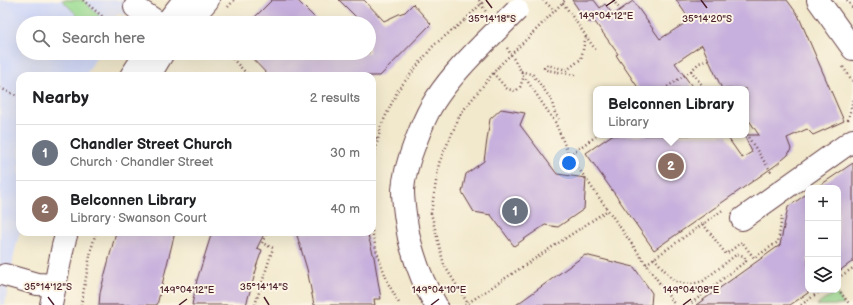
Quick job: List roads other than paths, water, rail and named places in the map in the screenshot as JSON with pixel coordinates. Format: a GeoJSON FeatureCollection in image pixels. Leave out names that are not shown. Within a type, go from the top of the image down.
{"type":"FeatureCollection","features":[{"type":"Feature","properties":{"kind":"street"},"geometry":{"type":"LineString","coordinates":[[171,16],[184,0]]}},
{"type":"Feature","properties":{"kind":"street"},"geometry":{"type":"LineString","coordinates":[[194,16],[208,0]]}},
{"type":"Feature","properties":{"kind":"street"},"geometry":{"type":"LineString","coordinates":[[818,0],[853,50]]}},
{"type":"Feature","properties":{"kind":"street"},"geometry":{"type":"LineString","coordinates":[[436,305],[427,290],[413,255],[405,218],[403,189],[409,160],[420,129],[431,107],[446,85],[470,56],[521,5]]}},
{"type":"Feature","properties":{"kind":"street"},"geometry":{"type":"LineString","coordinates":[[135,7],[148,16]]}},
{"type":"Feature","properties":{"kind":"street"},"geometry":{"type":"LineString","coordinates":[[134,72],[141,60]]}},
{"type":"Feature","properties":{"kind":"street"},"geometry":{"type":"LineString","coordinates":[[152,72],[159,60]]}},
{"type":"Feature","properties":{"kind":"street"},"geometry":{"type":"LineString","coordinates":[[742,219],[853,140]]}},
{"type":"Feature","properties":{"kind":"street"},"geometry":{"type":"LineString","coordinates":[[5,275],[37,284],[53,295],[66,236]]}},
{"type":"Feature","properties":{"kind":"place","name":"Belconnen Library"},"geometry":{"type":"Point","coordinates":[671,166]}},
{"type":"Feature","properties":{"kind":"place","name":"Chandler Street Church"},"geometry":{"type":"Point","coordinates":[515,211]}}]}
